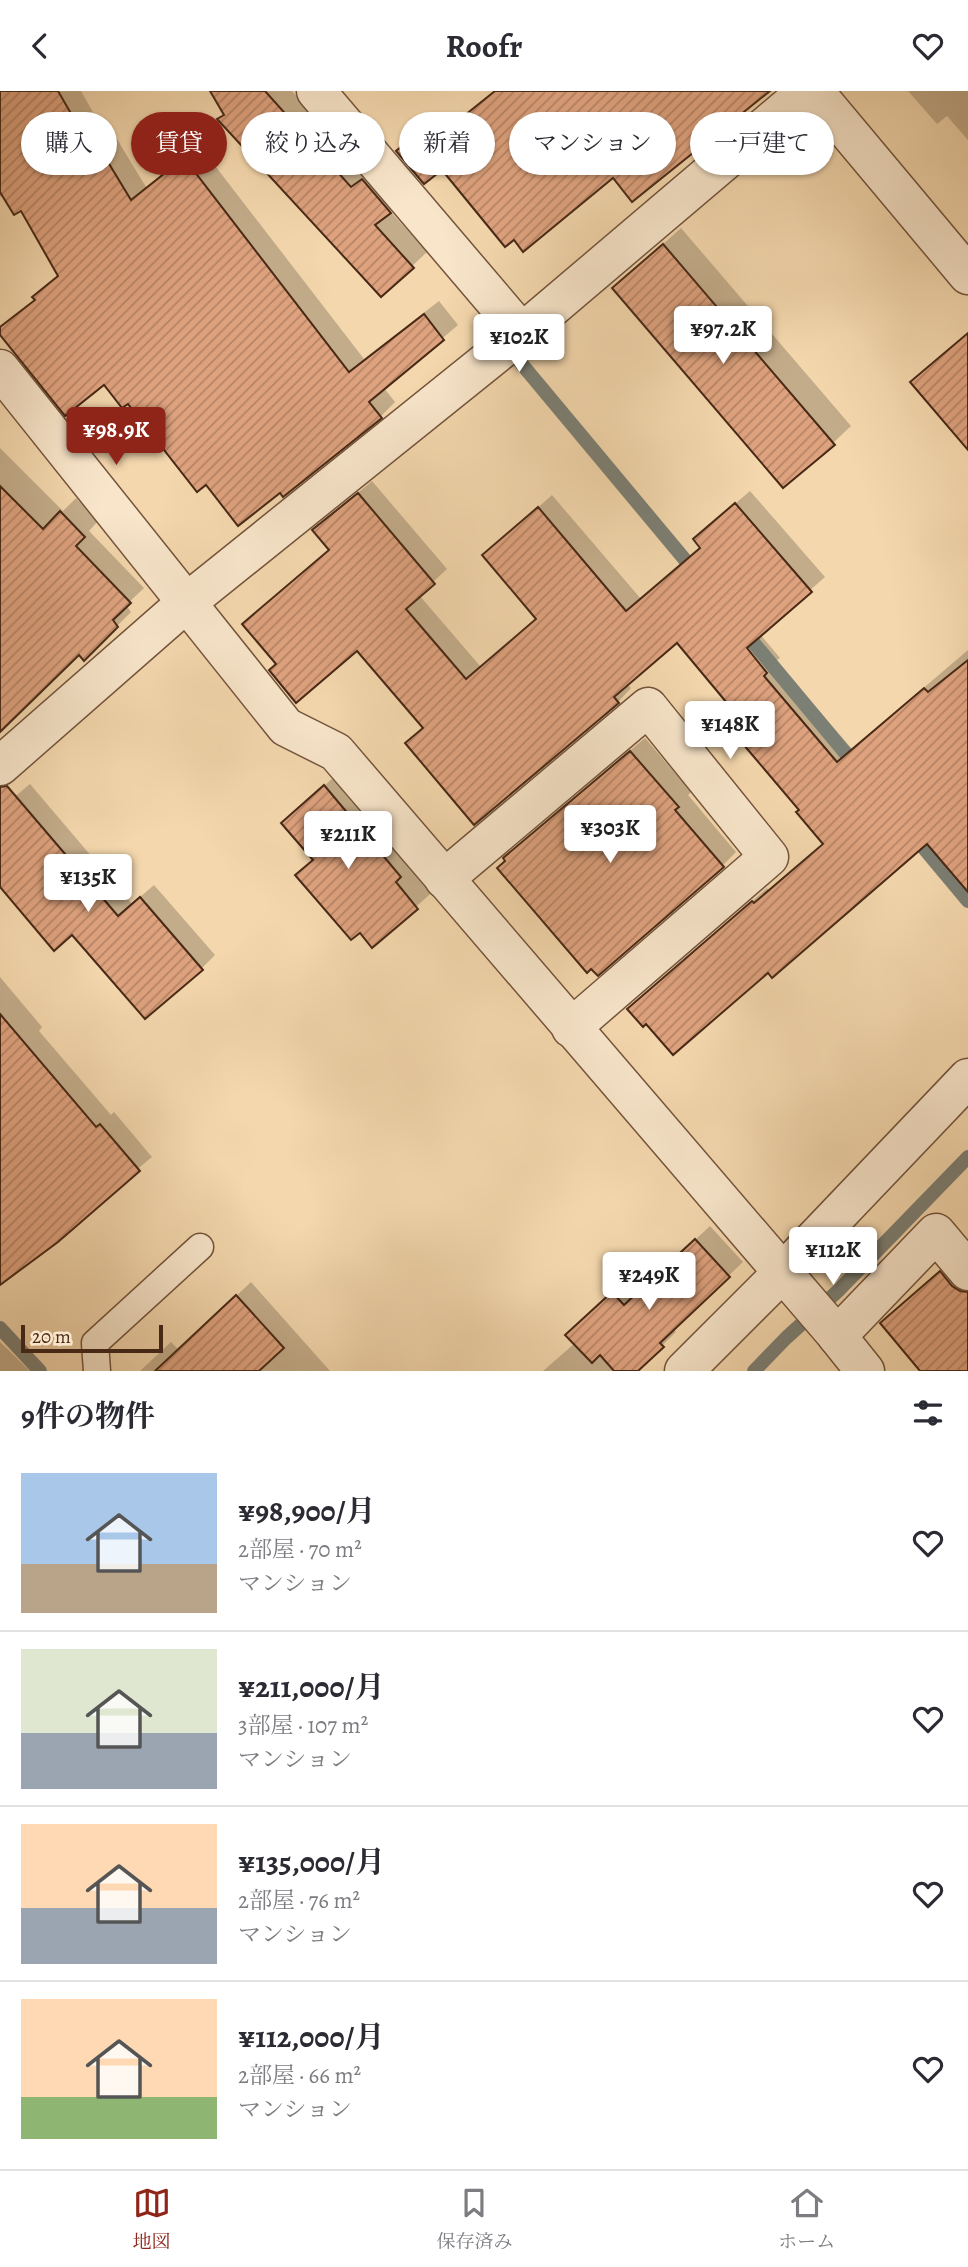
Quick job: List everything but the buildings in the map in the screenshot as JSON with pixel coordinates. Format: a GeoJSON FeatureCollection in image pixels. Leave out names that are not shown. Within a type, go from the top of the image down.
{"type":"FeatureCollection","features":[{"type":"Feature","properties":{"kind":"street"},"geometry":{"type":"LineString","coordinates":[[317,91],[522,333]]}},
{"type":"Feature","properties":{"kind":"street"},"geometry":{"type":"LineString","coordinates":[[0,766],[186,603],[522,333],[807,91]]}},
{"type":"Feature","properties":{"kind":"street"},"geometry":{"type":"LineString","coordinates":[[814,91],[968,275]]}},
{"type":"Feature","properties":{"kind":"street"},"geometry":{"type":"LineString","coordinates":[[0,369],[286,727],[337,753],[865,1371]]}},
{"type":"Feature","properties":{"kind":"street"},"geometry":{"type":"LineString","coordinates":[[444,879],[648,707],[769,857],[571,1028]]}},
{"type":"Feature","properties":{"kind":"street"},"geometry":{"type":"LineString","coordinates":[[684,1371],[787,1280],[968,1078]]}},
{"type":"Feature","properties":{"kind":"street"},"geometry":{"type":"LineString","coordinates":[[833,1331],[936,1233],[968,1271]]}},
{"type":"Feature","properties":{"kind":"lane"},"geometry":{"type":"LineString","coordinates":[[97,1371],[95,1343],[200,1247]]}},
{"type":"Feature","properties":{"kind":"waterway"},"geometry":{"type":"LineString","coordinates":[[520,362],[696,573]]}},
{"type":"Feature","properties":{"kind":"waterway"},"geometry":{"type":"LineString","coordinates":[[742,629],[857,767]]}},
{"type":"Feature","properties":{"kind":"waterway"},"geometry":{"type":"LineString","coordinates":[[912,834],[968,901]]}},
{"type":"Feature","properties":{"kind":"waterway"},"geometry":{"type":"LineString","coordinates":[[754,1371],[839,1290],[968,1157]]}},
{"type":"Feature","properties":{"kind":"waterway"},"geometry":{"type":"LineString","coordinates":[[0,1328],[40,1371]]}}]}
